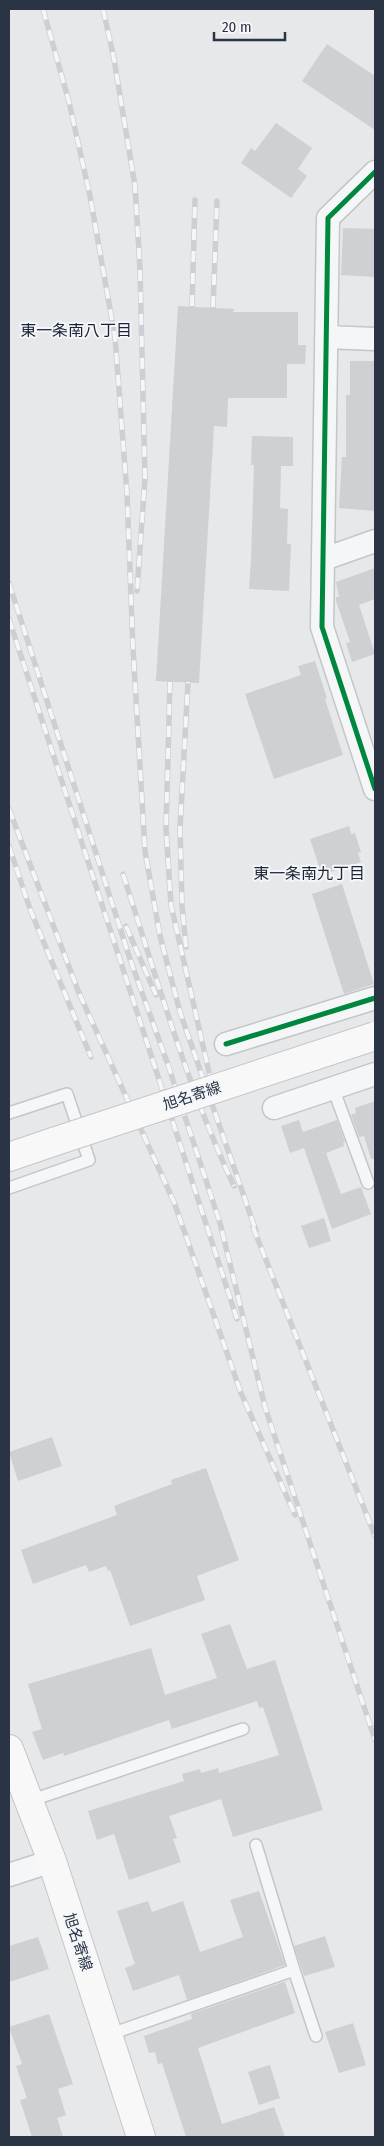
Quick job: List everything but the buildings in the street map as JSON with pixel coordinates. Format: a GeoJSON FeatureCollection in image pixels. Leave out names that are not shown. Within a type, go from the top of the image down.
{"type":"FeatureCollection","features":[{"type":"Feature","properties":{"kind":"main road","name":"旭名寄線"},"geometry":{"type":"LineString","coordinates":[[9,1157],[375,1036]]}},
{"type":"Feature","properties":{"kind":"main road","name":"旭名寄線"},"geometry":{"type":"LineString","coordinates":[[9,1749],[52,1861],[141,2137]]}},
{"type":"Feature","properties":{"kind":"street"},"geometry":{"type":"LineString","coordinates":[[375,172],[328,218],[322,627],[375,789]]}},
{"type":"Feature","properties":{"kind":"street"},"geometry":{"type":"LineString","coordinates":[[326,337],[375,339]]}},
{"type":"Feature","properties":{"kind":"street"},"geometry":{"type":"LineString","coordinates":[[324,559],[375,541]]}},
{"type":"Feature","properties":{"kind":"street"},"geometry":{"type":"LineString","coordinates":[[226,1044],[375,998]]}},
{"type":"Feature","properties":{"kind":"street"},"geometry":{"type":"LineString","coordinates":[[274,1108],[375,1074]]}},
{"type":"Feature","properties":{"kind":"street"},"geometry":{"type":"LineString","coordinates":[[9,1875],[52,1861]]}},
{"type":"Feature","properties":{"kind":"lane"},"geometry":{"type":"LineString","coordinates":[[334,1088],[368,1183]]}},
{"type":"Feature","properties":{"kind":"lane"},"geometry":{"type":"LineString","coordinates":[[9,1113],[67,1094],[89,1160],[9,1188]]}},
{"type":"Feature","properties":{"kind":"lane"},"geometry":{"type":"LineString","coordinates":[[29,1801],[242,1729]]}},
{"type":"Feature","properties":{"kind":"lane"},"geometry":{"type":"LineString","coordinates":[[256,1845],[316,2036]]}},
{"type":"Feature","properties":{"kind":"lane"},"geometry":{"type":"LineString","coordinates":[[108,2035],[294,1970]]}},
{"type":"Feature","properties":{"kind":"railway"},"geometry":{"type":"LineString","coordinates":[[43,9],[69,102],[90,196],[115,337],[127,494],[133,648],[145,851],[160,936],[180,1012],[256,1231]]}},
{"type":"Feature","properties":{"kind":"railway"},"geometry":{"type":"LineString","coordinates":[[103,9],[114,59],[135,186],[140,269],[145,478],[137,591]]}},
{"type":"Feature","properties":{"kind":"railway"},"geometry":{"type":"LineString","coordinates":[[192,306],[195,200]]}},
{"type":"Feature","properties":{"kind":"railway"},"geometry":{"type":"LineString","coordinates":[[213,307],[217,201]]}},
{"type":"Feature","properties":{"kind":"railway"},"geometry":{"type":"LineString","coordinates":[[9,583],[130,959],[167,1062],[220,1223],[265,1407],[375,1740]]}},
{"type":"Feature","properties":{"kind":"railway"},"geometry":{"type":"LineString","coordinates":[[9,619],[237,1319]]}},
{"type":"Feature","properties":{"kind":"railway"},"geometry":{"type":"LineString","coordinates":[[170,682],[166,828],[171,905],[211,1081]]}},
{"type":"Feature","properties":{"kind":"railway"},"geometry":{"type":"LineString","coordinates":[[186,947],[182,905],[180,828],[188,682]]}},
{"type":"Feature","properties":{"kind":"railway"},"geometry":{"type":"LineString","coordinates":[[9,809],[79,993],[174,1202],[241,1393],[295,1515]]}},
{"type":"Feature","properties":{"kind":"railway"},"geometry":{"type":"LineString","coordinates":[[9,846],[30,909],[91,1057]]}},
{"type":"Feature","properties":{"kind":"railway"},"geometry":{"type":"LineString","coordinates":[[123,874],[187,1071],[234,1186]]}},
{"type":"Feature","properties":{"kind":"railway"},"geometry":{"type":"LineString","coordinates":[[126,926],[156,995]]}},
{"type":"Feature","properties":{"kind":"railway"},"geometry":{"type":"LineString","coordinates":[[253,1227],[375,1536]]}},
{"type":"Feature","properties":{"kind":"cycle path"},"geometry":{"type":"LineString","coordinates":[[375,172],[328,218],[322,627],[375,789]]}},
{"type":"Feature","properties":{"kind":"cycle path"},"geometry":{"type":"LineString","coordinates":[[226,1044],[375,998]]}},
{"type":"Feature","properties":{"kind":"district","name":"東一条南八丁目"},"geometry":{"type":"Point","coordinates":[76,330]}},
{"type":"Feature","properties":{"kind":"district","name":"東一条南九丁目"},"geometry":{"type":"Point","coordinates":[309,873]}}]}
